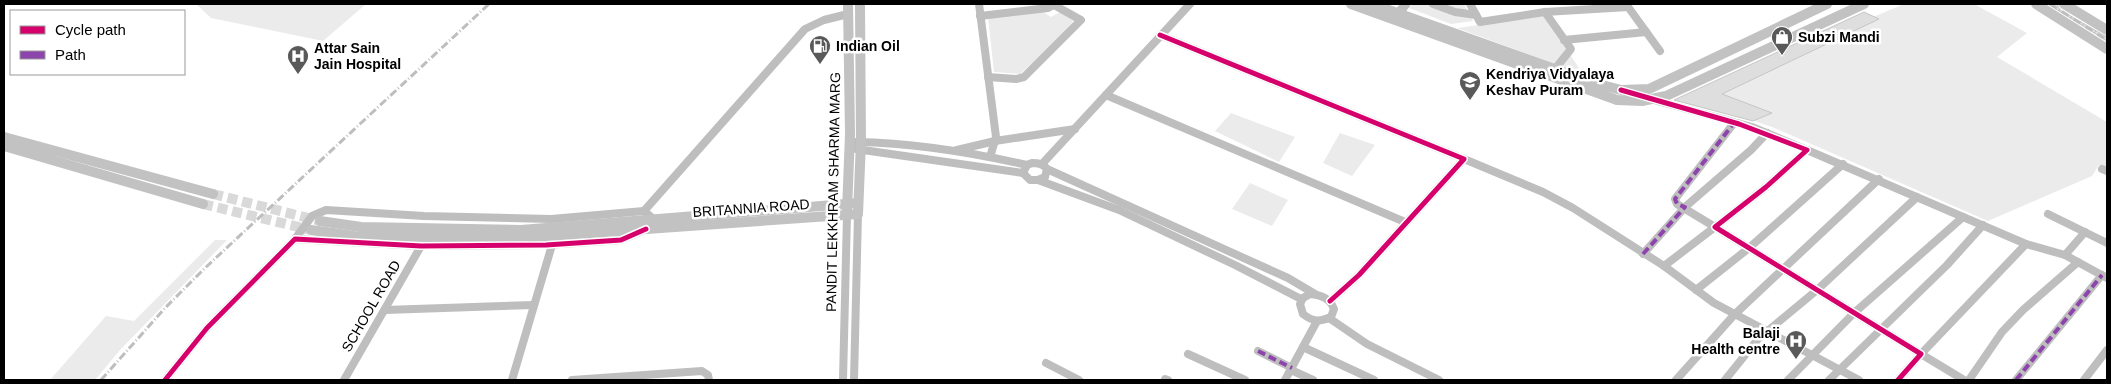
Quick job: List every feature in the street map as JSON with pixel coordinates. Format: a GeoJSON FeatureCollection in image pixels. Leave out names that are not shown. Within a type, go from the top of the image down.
{"type":"FeatureCollection","features":[{"type":"Feature","properties":{"kind":"main road","name":"PANDIT LEKKHRAM SHARMA MARG"},"geometry":{"type":"LineString","coordinates":[[852,209],[861,146],[860,4]]}},
{"type":"Feature","properties":{"kind":"main road"},"geometry":{"type":"LineString","coordinates":[[1351,4],[1392,12],[1591,82],[1621,90],[1649,89],[1827,4]]}},
{"type":"Feature","properties":{"kind":"main road"},"geometry":{"type":"LineString","coordinates":[[1372,4],[1617,100],[1636,102],[1653,101],[1864,4]]}},
{"type":"Feature","properties":{"kind":"main road"},"geometry":{"type":"LineString","coordinates":[[2036,4],[2107,49]]}},
{"type":"Feature","properties":{"kind":"main road"},"geometry":{"type":"LineString","coordinates":[[2064,4],[2107,30]]}},
{"type":"Feature","properties":{"kind":"main road","name":"PANDIT LEKKHRAM SHARMA MARG"},"geometry":{"type":"LineString","coordinates":[[848,9],[849,146],[852,209]]}},
{"type":"Feature","properties":{"kind":"main road"},"geometry":{"type":"LineString","coordinates":[[4,137],[213,194]]}},
{"type":"Feature","properties":{"kind":"main road"},"geometry":{"type":"LineString","coordinates":[[4,146],[203,204]]}},
{"type":"Feature","properties":{"kind":"main road","name":"BRITANNIA ROAD"},"geometry":{"type":"LineString","coordinates":[[320,221],[361,227],[521,230],[852,209]]}},
{"type":"Feature","properties":{"kind":"main road","name":"BRITANNIA ROAD"},"geometry":{"type":"LineString","coordinates":[[311,230],[354,236],[519,238],[646,229],[852,209]]}},
{"type":"Feature","properties":{"kind":"street"},"geometry":{"type":"LineString","coordinates":[[979,4],[996,137],[990,156]]}},
{"type":"Feature","properties":{"kind":"street"},"geometry":{"type":"LineString","coordinates":[[980,16],[1048,8],[1054,4],[1081,20],[1024,77],[1016,79],[988,77]]}},
{"type":"Feature","properties":{"kind":"street"},"geometry":{"type":"LineString","coordinates":[[1038,180],[1045,177],[1044,167],[1075,129],[1190,4]]}},
{"type":"Feature","properties":{"kind":"street"},"geometry":{"type":"LineString","coordinates":[[1392,12],[1406,4]]}},
{"type":"Feature","properties":{"kind":"street"},"geometry":{"type":"LineString","coordinates":[[1433,4],[1455,12],[1476,15]]}},
{"type":"Feature","properties":{"kind":"street"},"geometry":{"type":"LineString","coordinates":[[1470,4],[1480,22],[1545,12],[1627,5],[1660,50]]}},
{"type":"Feature","properties":{"kind":"street"},"geometry":{"type":"LineString","coordinates":[[165,380],[207,328],[295,239],[312,216],[326,210],[424,216],[551,219],[644,211],[806,29],[848,9]]}},
{"type":"Feature","properties":{"kind":"street"},"geometry":{"type":"LineString","coordinates":[[1545,12],[1571,49],[1556,69]]}},
{"type":"Feature","properties":{"kind":"street"},"geometry":{"type":"LineString","coordinates":[[1564,40],[1646,32]]}},
{"type":"Feature","properties":{"kind":"street"},"geometry":{"type":"LineString","coordinates":[[1160,35],[1543,192],[1573,208],[1664,266],[1734,315],[1859,380]]}},
{"type":"Feature","properties":{"kind":"street"},"geometry":{"type":"LineString","coordinates":[[1621,90],[1653,101],[1734,122],[1767,133],[1879,179],[2026,244],[2065,255],[2105,276],[2016,380]]}},
{"type":"Feature","properties":{"kind":"street"},"geometry":{"type":"LineString","coordinates":[[1106,95],[1405,222]]}},
{"type":"Feature","properties":{"kind":"street"},"geometry":{"type":"LineString","coordinates":[[1734,122],[1675,199],[1677,204],[1685,207],[1964,380]]}},
{"type":"Feature","properties":{"kind":"street"},"geometry":{"type":"LineString","coordinates":[[952,151],[995,141],[1075,129]]}},
{"type":"Feature","properties":{"kind":"street"},"geometry":{"type":"LineString","coordinates":[[1644,254],[1685,207],[1751,150],[1767,133]]}},
{"type":"Feature","properties":{"kind":"street"},"geometry":{"type":"LineString","coordinates":[[849,146],[952,151],[990,156],[1027,165],[1035,163],[1264,266],[1330,301],[1334,309],[1329,318],[1317,321],[1311,320],[1302,313],[1299,304],[1301,299],[1315,294]]}},
{"type":"Feature","properties":{"kind":"street"},"geometry":{"type":"LineString","coordinates":[[861,146],[1022,173],[1030,180],[1038,180],[1119,210],[1235,265],[1301,299]]}},
{"type":"Feature","properties":{"kind":"street"},"geometry":{"type":"LineString","coordinates":[[1664,266],[1766,188],[1807,150]]}},
{"type":"Feature","properties":{"kind":"street"},"geometry":{"type":"LineString","coordinates":[[1330,301],[1359,275],[1464,159]]}},
{"type":"Feature","properties":{"kind":"street"},"geometry":{"type":"LineString","coordinates":[[1696,290],[1749,248],[1843,164]]}},
{"type":"Feature","properties":{"kind":"street"},"geometry":{"type":"LineString","coordinates":[[1022,173],[1027,165]]}},
{"type":"Feature","properties":{"kind":"street"},"geometry":{"type":"LineString","coordinates":[[1676,380],[1734,315],[1879,179]]}},
{"type":"Feature","properties":{"kind":"street"},"geometry":{"type":"LineString","coordinates":[[1728,379],[1758,339],[1817,290],[1916,197]]}},
{"type":"Feature","properties":{"kind":"street"},"geometry":{"type":"LineString","coordinates":[[852,209],[854,380]]}},
{"type":"Feature","properties":{"kind":"street","name":"PANDIT LEKKHRAM SHARMA MARG"},"geometry":{"type":"LineString","coordinates":[[843,380],[852,209]]}},
{"type":"Feature","properties":{"kind":"street"},"geometry":{"type":"LineString","coordinates":[[644,211],[655,220]]}},
{"type":"Feature","properties":{"kind":"street"},"geometry":{"type":"LineString","coordinates":[[2048,214],[2107,243]]}},
{"type":"Feature","properties":{"kind":"street"},"geometry":{"type":"LineString","coordinates":[[1788,380],[1854,313],[1963,217]]}},
{"type":"Feature","properties":{"kind":"street"},"geometry":{"type":"LineString","coordinates":[[1829,380],[1947,265],[1983,225]]}},
{"type":"Feature","properties":{"kind":"street"},"geometry":{"type":"LineString","coordinates":[[295,239],[421,246],[552,245],[621,240],[646,229]]}},
{"type":"Feature","properties":{"kind":"street"},"geometry":{"type":"LineString","coordinates":[[2065,255],[2085,232]]}},
{"type":"Feature","properties":{"kind":"street"},"geometry":{"type":"LineString","coordinates":[[1898,380],[2026,244]]}},
{"type":"Feature","properties":{"kind":"street"},"geometry":{"type":"LineString","coordinates":[[512,380],[552,245]]}},
{"type":"Feature","properties":{"kind":"street","name":"SCHOOL ROAD"},"geometry":{"type":"LineString","coordinates":[[344,380],[421,246]]}},
{"type":"Feature","properties":{"kind":"street"},"geometry":{"type":"LineString","coordinates":[[1969,380],[2002,332],[2040,294],[2078,262]]}},
{"type":"Feature","properties":{"kind":"street"},"geometry":{"type":"LineString","coordinates":[[384,310],[534,305]]}},
{"type":"Feature","properties":{"kind":"street"},"geometry":{"type":"LineString","coordinates":[[1329,318],[1367,344],[1439,380]]}},
{"type":"Feature","properties":{"kind":"street"},"geometry":{"type":"LineString","coordinates":[[1285,380],[1307,336],[1317,321]]}},
{"type":"Feature","properties":{"kind":"street"},"geometry":{"type":"LineString","coordinates":[[1303,347],[1374,380]]}},
{"type":"Feature","properties":{"kind":"street"},"geometry":{"type":"LineString","coordinates":[[2084,380],[2107,350]]}},
{"type":"Feature","properties":{"kind":"street"},"geometry":{"type":"LineString","coordinates":[[1258,351],[1313,380]]}},
{"type":"Feature","properties":{"kind":"street"},"geometry":{"type":"LineString","coordinates":[[1188,354],[1245,380]]}},
{"type":"Feature","properties":{"kind":"street"},"geometry":{"type":"LineString","coordinates":[[1046,363],[1079,380]]}},
{"type":"Feature","properties":{"kind":"street"},"geometry":{"type":"LineString","coordinates":[[572,380],[702,371],[708,375],[709,380]]}},
{"type":"Feature","properties":{"kind":"shaded area"},"geometry":{"type":"Polygon","coordinates":[[[196,4],[366,4],[323,41],[211,18],[196,4]]]}},
{"type":"Feature","properties":{"kind":"shaded area"},"geometry":{"type":"Polygon","coordinates":[[[1413,4],[1464,4],[1473,21],[1451,24],[1409,8],[1413,4]]]}},
{"type":"Feature","properties":{"kind":"shaded area"},"geometry":{"type":"Polygon","coordinates":[[[1904,4],[1974,4],[2027,33],[1997,57],[2107,122],[2107,168],[2099,165],[2092,176],[1988,221],[1772,127],[1711,106],[1702,97],[1847,28],[1904,4]]]}},
{"type":"Feature","properties":{"kind":"shaded area"},"geometry":{"type":"Polygon","coordinates":[[[1043,12],[1051,17],[1060,12],[1075,19],[1050,48],[1020,74],[994,72],[988,17],[1043,12]]]}},
{"type":"Feature","properties":{"kind":"shaded area"},"geometry":{"type":"Polygon","coordinates":[[[1544,16],[1583,74],[1457,28],[1544,16]]]}},
{"type":"Feature","properties":{"kind":"shaded area"},"geometry":{"type":"Polygon","coordinates":[[[1231,113],[1295,137],[1279,162],[1215,131],[1231,113]]]}},
{"type":"Feature","properties":{"kind":"shaded area"},"geometry":{"type":"Polygon","coordinates":[[[1340,133],[1375,145],[1352,176],[1323,163],[1340,133]]]}},
{"type":"Feature","properties":{"kind":"shaded area"},"geometry":{"type":"Polygon","coordinates":[[[1250,183],[1288,200],[1272,226],[1232,209],[1250,183]]]}},
{"type":"Feature","properties":{"kind":"shaded area"},"geometry":{"type":"Polygon","coordinates":[[[215,240],[227,240],[120,350],[95,380],[50,380],[106,316],[134,321],[215,240]]]}},
{"type":"Feature","properties":{"kind":"building"},"geometry":{"type":"Polygon","coordinates":[[[2048,4],[2057,4],[2060,10],[2107,37],[2107,41],[2048,4]]]}},
{"type":"Feature","properties":{"kind":"building","name":"Subzi Mandi"},"geometry":{"type":"Polygon","coordinates":[[[1864,12],[1879,19],[1722,94],[1772,113],[1753,121],[1674,100],[1864,12]]]}},
{"type":"Feature","properties":{"kind":"tunnel"},"geometry":{"type":"LineString","coordinates":[[213,194],[320,221]]}},
{"type":"Feature","properties":{"kind":"tunnel"},"geometry":{"type":"LineString","coordinates":[[203,204],[311,230]]}},
{"type":"Feature","properties":{"kind":"railway"},"geometry":{"type":"LineString","coordinates":[[101,380],[165,308],[205,268],[489,4]]}},
{"type":"Feature","properties":{"kind":"railway"},"geometry":{"type":"LineString","coordinates":[[2050,4],[2107,40]]}},
{"type":"Feature","properties":{"kind":"marked path"},"geometry":{"type":"LineString","coordinates":[[1643,254],[1685,207],[1677,204],[1675,199],[1734,123]]}},
{"type":"Feature","properties":{"kind":"marked path"},"geometry":{"type":"LineString","coordinates":[[2016,380],[2102,275]]}},
{"type":"Feature","properties":{"kind":"marked path"},"geometry":{"type":"LineString","coordinates":[[1258,351],[1292,368]]}},
{"type":"Feature","properties":{"kind":"cycle path"},"geometry":{"type":"LineString","coordinates":[[1160,35],[1464,159],[1359,275],[1330,301]]}},
{"type":"Feature","properties":{"kind":"cycle path"},"geometry":{"type":"LineString","coordinates":[[1621,90],[1739,124],[1807,150],[1766,187],[1715,227],[1921,354],[1898,380]]}},
{"type":"Feature","properties":{"kind":"cycle path"},"geometry":{"type":"LineString","coordinates":[[165,380],[207,328],[295,239],[421,246],[546,245],[621,240],[646,229]]}},
{"type":"Feature","properties":{"kind":"place","name":"Subzi Mandi"},"geometry":{"type":"Point","coordinates":[1782,56]}},
{"type":"Feature","properties":{"kind":"place","name":"Indian Oil"},"geometry":{"type":"Point","coordinates":[820,65]}},
{"type":"Feature","properties":{"kind":"place","name":"Attar Sain Jain Hospital"},"geometry":{"type":"Point","coordinates":[298,75]}},
{"type":"Feature","properties":{"kind":"place","name":"Kendriya Vidyalaya Keshav Puram"},"geometry":{"type":"Point","coordinates":[1470,101]}},
{"type":"Feature","properties":{"kind":"place","name":"Balaji Health centre"},"geometry":{"type":"Point","coordinates":[1796,360]}}]}
